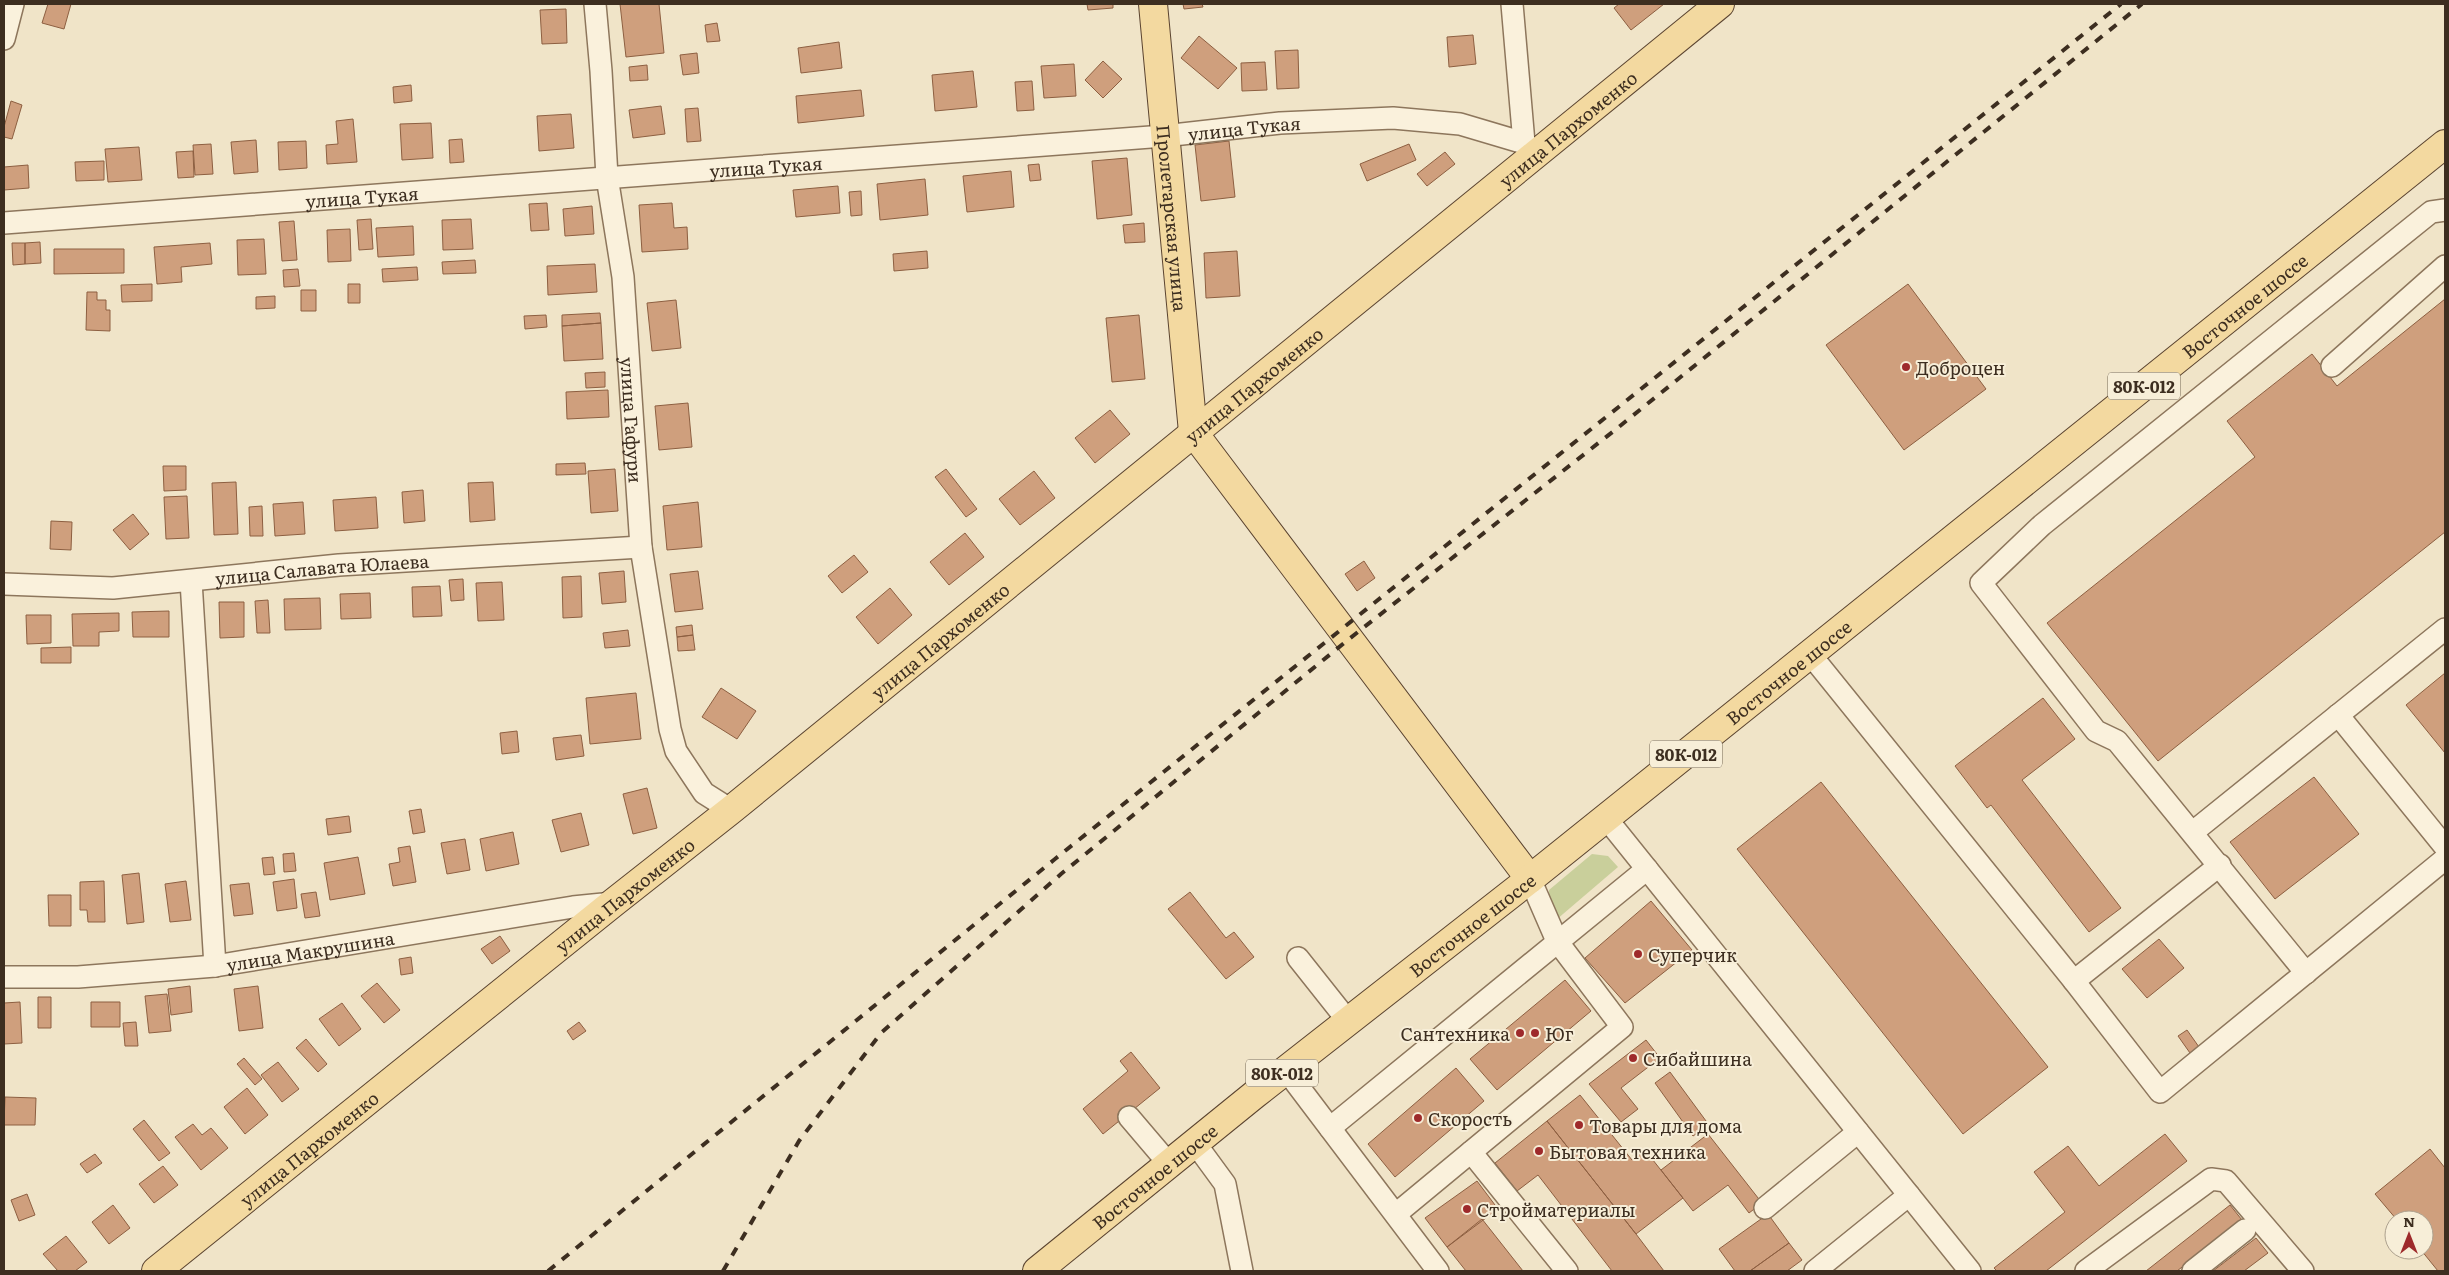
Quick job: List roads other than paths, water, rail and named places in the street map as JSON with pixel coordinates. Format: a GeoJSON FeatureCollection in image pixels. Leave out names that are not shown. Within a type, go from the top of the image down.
{"type":"FeatureCollection","features":[{"type":"Feature","properties":{"kind":"main road","name":"Пролетарская улица"},"geometry":{"type":"LineString","coordinates":[[1153,4],[1193,432]]}},
{"type":"Feature","properties":{"kind":"main road","name":"улица Пархоменко"},"geometry":{"type":"LineString","coordinates":[[156,1271],[731,810],[1193,432],[1528,150],[1720,4]]}},
{"type":"Feature","properties":{"kind":"main road","name":"Восточное шоссе"},"geometry":{"type":"LineString","coordinates":[[1037,1271],[1286,1070],[1530,879],[2445,144]]}},
{"type":"Feature","properties":{"kind":"main road"},"geometry":{"type":"LineString","coordinates":[[1193,432],[1530,879]]}},
{"type":"Feature","properties":{"kind":"street"},"geometry":{"type":"LineString","coordinates":[[4,39],[13,4]]}},
{"type":"Feature","properties":{"kind":"street","name":"улица Гафури"},"geometry":{"type":"LineString","coordinates":[[594,4],[602,71],[607,177],[623,277],[641,547],[670,729],[676,750],[704,793],[731,810]]}},
{"type":"Feature","properties":{"kind":"street"},"geometry":{"type":"LineString","coordinates":[[1512,4],[1528,150]]}},
{"type":"Feature","properties":{"kind":"street","name":"улица Тукая"},"geometry":{"type":"LineString","coordinates":[[4,223],[1164,136],[1290,123],[1394,118],[1460,124],[1528,150]]}},
{"type":"Feature","properties":{"kind":"street"},"geometry":{"type":"LineString","coordinates":[[2306,973],[2220,865],[2117,741],[2096,731],[1981,583],[2042,524],[2423,218],[2431,212],[2445,210]]}},
{"type":"Feature","properties":{"kind":"street"},"geometry":{"type":"LineString","coordinates":[[2332,366],[2445,266]]}},
{"type":"Feature","properties":{"kind":"street","name":"улица Салавата Юлаева"},"geometry":{"type":"LineString","coordinates":[[4,584],[113,588],[339,565],[641,547]]}},
{"type":"Feature","properties":{"kind":"street"},"geometry":{"type":"LineString","coordinates":[[191,581],[215,966]]}},
{"type":"Feature","properties":{"kind":"street"},"geometry":{"type":"LineString","coordinates":[[2192,832],[2445,629]]}},
{"type":"Feature","properties":{"kind":"street"},"geometry":{"type":"LineString","coordinates":[[1810,654],[2074,981],[2160,1092],[2445,859]]}},
{"type":"Feature","properties":{"kind":"street"},"geometry":{"type":"LineString","coordinates":[[2338,715],[2445,847]]}},
{"type":"Feature","properties":{"kind":"street"},"geometry":{"type":"LineString","coordinates":[[1606,818],[1970,1271]]}},
{"type":"Feature","properties":{"kind":"street"},"geometry":{"type":"LineString","coordinates":[[2074,981],[2220,865]]}},
{"type":"Feature","properties":{"kind":"street"},"geometry":{"type":"LineString","coordinates":[[1330,1128],[1647,869]]}},
{"type":"Feature","properties":{"kind":"street"},"geometry":{"type":"LineString","coordinates":[[1396,1214],[1622,1027],[1557,941],[1530,879]]}},
{"type":"Feature","properties":{"kind":"street","name":"улица Макрушина"},"geometry":{"type":"LineString","coordinates":[[4,977],[78,977],[215,966],[573,907],[613,903]]}},
{"type":"Feature","properties":{"kind":"street"},"geometry":{"type":"LineString","coordinates":[[1298,958],[1348,1021]]}},
{"type":"Feature","properties":{"kind":"street"},"geometry":{"type":"LineString","coordinates":[[1286,1070],[1438,1271]]}},
{"type":"Feature","properties":{"kind":"street"},"geometry":{"type":"LineString","coordinates":[[1129,1117],[1169,1164]]}},
{"type":"Feature","properties":{"kind":"street"},"geometry":{"type":"LineString","coordinates":[[1765,1208],[1858,1132]]}},
{"type":"Feature","properties":{"kind":"street"},"geometry":{"type":"LineString","coordinates":[[1195,1143],[1224,1184],[1242,1271]]}},
{"type":"Feature","properties":{"kind":"street"},"geometry":{"type":"LineString","coordinates":[[1472,1152],[1567,1271]]}},
{"type":"Feature","properties":{"kind":"street"},"geometry":{"type":"LineString","coordinates":[[2086,1271],[2211,1179],[2226,1181],[2303,1271]]}},
{"type":"Feature","properties":{"kind":"street"},"geometry":{"type":"LineString","coordinates":[[1815,1271],[1909,1195]]}},
{"type":"Feature","properties":{"kind":"street"},"geometry":{"type":"LineString","coordinates":[[2193,1271],[2245,1230]]}},
{"type":"Feature","properties":{"kind":"railway"},"geometry":{"type":"LineString","coordinates":[[548,1271],[1055,859],[2121,4]]}},
{"type":"Feature","properties":{"kind":"railway"},"geometry":{"type":"LineString","coordinates":[[723,1271],[799,1141],[881,1033],[1061,874],[1349,639],[1615,430],[2142,4]]}},
{"type":"Feature","properties":{"kind":"place","name":"Доброцен"},"geometry":{"type":"Point","coordinates":[1906,367]}},
{"type":"Feature","properties":{"kind":"place","name":"Суперчик"},"geometry":{"type":"Point","coordinates":[1638,954]}},
{"type":"Feature","properties":{"kind":"place","name":"Сантехника"},"geometry":{"type":"Point","coordinates":[1520,1033]}},
{"type":"Feature","properties":{"kind":"place","name":"Юг"},"geometry":{"type":"Point","coordinates":[1535,1033]}},
{"type":"Feature","properties":{"kind":"place","name":"Сибайшина"},"geometry":{"type":"Point","coordinates":[1633,1058]}},
{"type":"Feature","properties":{"kind":"place","name":"Скорость"},"geometry":{"type":"Point","coordinates":[1418,1118]}},
{"type":"Feature","properties":{"kind":"place","name":"Товары для дома"},"geometry":{"type":"Point","coordinates":[1579,1125]}},
{"type":"Feature","properties":{"kind":"place","name":"Бытовая техника"},"geometry":{"type":"Point","coordinates":[1539,1151]}},
{"type":"Feature","properties":{"kind":"place","name":"Стройматериалы"},"geometry":{"type":"Point","coordinates":[1467,1209]}}]}
